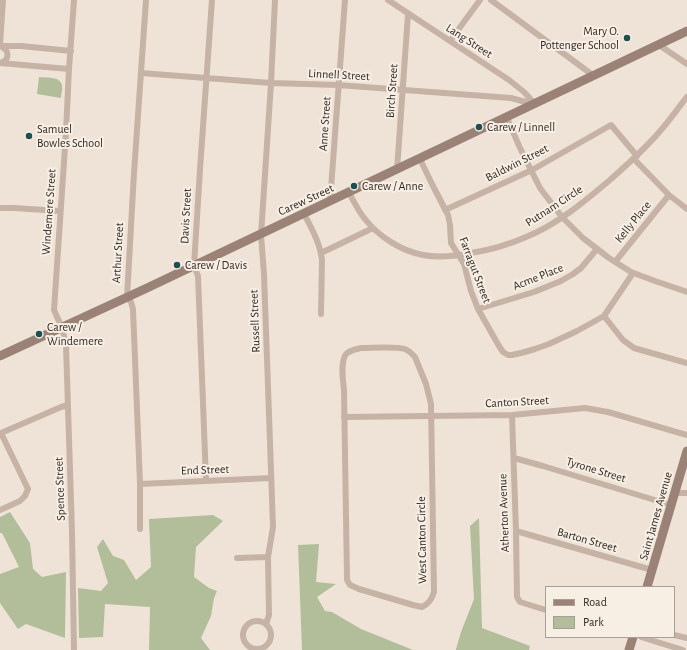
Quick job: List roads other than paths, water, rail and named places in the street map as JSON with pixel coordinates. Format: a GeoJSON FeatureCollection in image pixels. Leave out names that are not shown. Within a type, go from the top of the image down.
{"type":"FeatureCollection","features":[{"type":"Feature","properties":{"kind":"street"},"geometry":{"type":"LineString","coordinates":[[0,45],[3,0]]}},
{"type":"Feature","properties":{"kind":"street","name":"Windemere Street"},"geometry":{"type":"LineString","coordinates":[[62,328],[54,310],[74,0]]}},
{"type":"Feature","properties":{"kind":"street","name":"Arthur Street"},"geometry":{"type":"LineString","coordinates":[[140,529],[140,484],[133,309],[131,302],[127,298],[134,165],[146,0]]}},
{"type":"Feature","properties":{"kind":"street","name":"Davis Street"},"geometry":{"type":"LineString","coordinates":[[206,480],[198,276],[194,266],[212,0]]}},
{"type":"Feature","properties":{"kind":"street","name":"Russell Street"},"geometry":{"type":"LineString","coordinates":[[266,624],[269,616],[268,557],[273,527],[264,274],[261,234],[275,0]]}},
{"type":"Feature","properties":{"kind":"street","name":"Anne Street"},"geometry":{"type":"LineString","coordinates":[[330,202],[345,0]]}},
{"type":"Feature","properties":{"kind":"street","name":"Lang Street"},"geometry":{"type":"LineString","coordinates":[[388,0],[509,80],[524,92],[535,104]]}},
{"type":"Feature","properties":{"kind":"street"},"geometry":{"type":"LineString","coordinates":[[450,41],[480,0]]}},
{"type":"Feature","properties":{"kind":"street"},"geometry":{"type":"LineString","coordinates":[[492,0],[594,76]]}},
{"type":"Feature","properties":{"kind":"street","name":"Birch Street"},"geometry":{"type":"LineString","coordinates":[[397,170],[408,14]]}},
{"type":"Feature","properties":{"kind":"street","name":"Carew Street"},"geometry":{"type":"LineString","coordinates":[[0,356],[330,202],[687,31]]}},
{"type":"Feature","properties":{"kind":"street"},"geometry":{"type":"LineString","coordinates":[[0,45],[71,51]]}},
{"type":"Feature","properties":{"kind":"street"},"geometry":{"type":"LineString","coordinates":[[0,45],[6,50],[7,54],[5,60],[0,63]]}},
{"type":"Feature","properties":{"kind":"street"},"geometry":{"type":"LineString","coordinates":[[659,45],[687,64]]}},
{"type":"Feature","properties":{"kind":"street"},"geometry":{"type":"LineString","coordinates":[[0,63],[69,69]]}},
{"type":"Feature","properties":{"kind":"street","name":"Linnell Street"},"geometry":{"type":"LineString","coordinates":[[141,73],[271,83],[338,85],[511,98],[535,104]]}},
{"type":"Feature","properties":{"kind":"street","name":"Putnam Circle"},"geometry":{"type":"LineString","coordinates":[[349,193],[373,228],[399,247],[411,252],[422,255],[437,256],[457,255],[507,245],[539,231],[562,217],[592,195],[635,157],[661,131],[687,97]]}},
{"type":"Feature","properties":{"kind":"street"},"geometry":{"type":"LineString","coordinates":[[507,118],[540,188],[562,217],[583,238],[615,262],[633,273],[687,292]]}},
{"type":"Feature","properties":{"kind":"street","name":"Baldwin Street"},"geometry":{"type":"LineString","coordinates":[[445,210],[532,170],[611,125],[635,157]]}},
{"type":"Feature","properties":{"kind":"street"},"geometry":{"type":"LineString","coordinates":[[635,157],[669,195],[687,209]]}},
{"type":"Feature","properties":{"kind":"street","name":"Farragut Street"},"geometry":{"type":"LineString","coordinates":[[420,159],[450,220],[451,242],[457,255],[464,264],[471,291],[478,309],[503,352],[508,355],[538,348],[563,338],[604,316]]}},
{"type":"Feature","properties":{"kind":"street","name":"Kelly Place"},"geometry":{"type":"LineString","coordinates":[[615,262],[669,195]]}},
{"type":"Feature","properties":{"kind":"street"},"geometry":{"type":"LineString","coordinates":[[0,208],[60,211]]}},
{"type":"Feature","properties":{"kind":"street"},"geometry":{"type":"LineString","coordinates":[[304,214],[316,237],[321,253],[320,314]]}},
{"type":"Feature","properties":{"kind":"street"},"geometry":{"type":"LineString","coordinates":[[321,253],[373,228]]}},
{"type":"Feature","properties":{"kind":"street","name":"Acme Place"},"geometry":{"type":"LineString","coordinates":[[478,309],[534,292],[569,277],[581,268],[597,249]]}},
{"type":"Feature","properties":{"kind":"street"},"geometry":{"type":"LineString","coordinates":[[633,273],[604,316],[623,340],[634,348],[687,363]]}},
{"type":"Feature","properties":{"kind":"street","name":"Spence Street"},"geometry":{"type":"LineString","coordinates":[[62,328],[66,345],[74,650]]}},
{"type":"Feature","properties":{"kind":"street"},"geometry":{"type":"LineString","coordinates":[[344,418],[343,364],[346,354],[350,351],[362,348],[400,348],[412,354],[426,384],[431,404],[431,416]]}},
{"type":"Feature","properties":{"kind":"street"},"geometry":{"type":"LineString","coordinates":[[0,510],[20,501],[25,496],[28,489],[1,433],[68,405]]}},
{"type":"Feature","properties":{"kind":"street","name":"Canton Street"},"geometry":{"type":"LineString","coordinates":[[344,418],[512,415],[585,408],[608,412],[687,435]]}},
{"type":"Feature","properties":{"kind":"street","name":"Atherton Avenue"},"geometry":{"type":"LineString","coordinates":[[512,415],[517,597],[520,602],[545,610]]}},
{"type":"Feature","properties":{"kind":"street","name":"West Canton Circle"},"geometry":{"type":"LineString","coordinates":[[344,418],[347,580],[350,585],[359,589],[413,606],[422,607],[430,602],[434,592],[431,416]]}},
{"type":"Feature","properties":{"kind":"street","name":"Saint James Avenue"},"geometry":{"type":"LineString","coordinates":[[648,586],[687,451]]}},
{"type":"Feature","properties":{"kind":"street","name":"Tyrone Street"},"geometry":{"type":"LineString","coordinates":[[514,458],[671,505]]}},
{"type":"Feature","properties":{"kind":"street","name":"End Street"},"geometry":{"type":"LineString","coordinates":[[140,484],[271,478]]}},
{"type":"Feature","properties":{"kind":"street"},"geometry":{"type":"LineString","coordinates":[[675,493],[687,493]]}},
{"type":"Feature","properties":{"kind":"street","name":"Barton Street"},"geometry":{"type":"LineString","coordinates":[[516,531],[652,570]]}},
{"type":"Feature","properties":{"kind":"street"},"geometry":{"type":"LineString","coordinates":[[237,558],[268,557]]}},
{"type":"Feature","properties":{"kind":"street"},"geometry":{"type":"LineString","coordinates":[[258,620],[266,624],[270,628],[271,632],[270,641],[267,645],[260,649],[255,649],[247,645],[243,636],[245,627],[249,623],[258,620]]}},
{"type":"Feature","properties":{"kind":"street"},"geometry":{"type":"LineString","coordinates":[[675,635],[687,638]]}},
{"type":"Feature","properties":{"kind":"street"},"geometry":{"type":"LineString","coordinates":[[629,650],[633,638]]}},
{"type":"Feature","properties":{"kind":"street"},"geometry":{"type":"LineString","coordinates":[[644,638],[683,650]]}},
{"type":"Feature","properties":{"kind":"place","name":"Mary O. Pottenger School"},"geometry":{"type":"Point","coordinates":[627,38]}},
{"type":"Feature","properties":{"kind":"place","name":"Carew / Linnell"},"geometry":{"type":"Point","coordinates":[479,127]}},
{"type":"Feature","properties":{"kind":"place","name":"Samuel Bowles School"},"geometry":{"type":"Point","coordinates":[29,136]}},
{"type":"Feature","properties":{"kind":"place","name":"Carew / Anne"},"geometry":{"type":"Point","coordinates":[354,186]}},
{"type":"Feature","properties":{"kind":"place","name":"Carew / Davis"},"geometry":{"type":"Point","coordinates":[177,265]}},
{"type":"Feature","properties":{"kind":"place","name":"Carew / Windemere"},"geometry":{"type":"Point","coordinates":[39,334]}}]}
